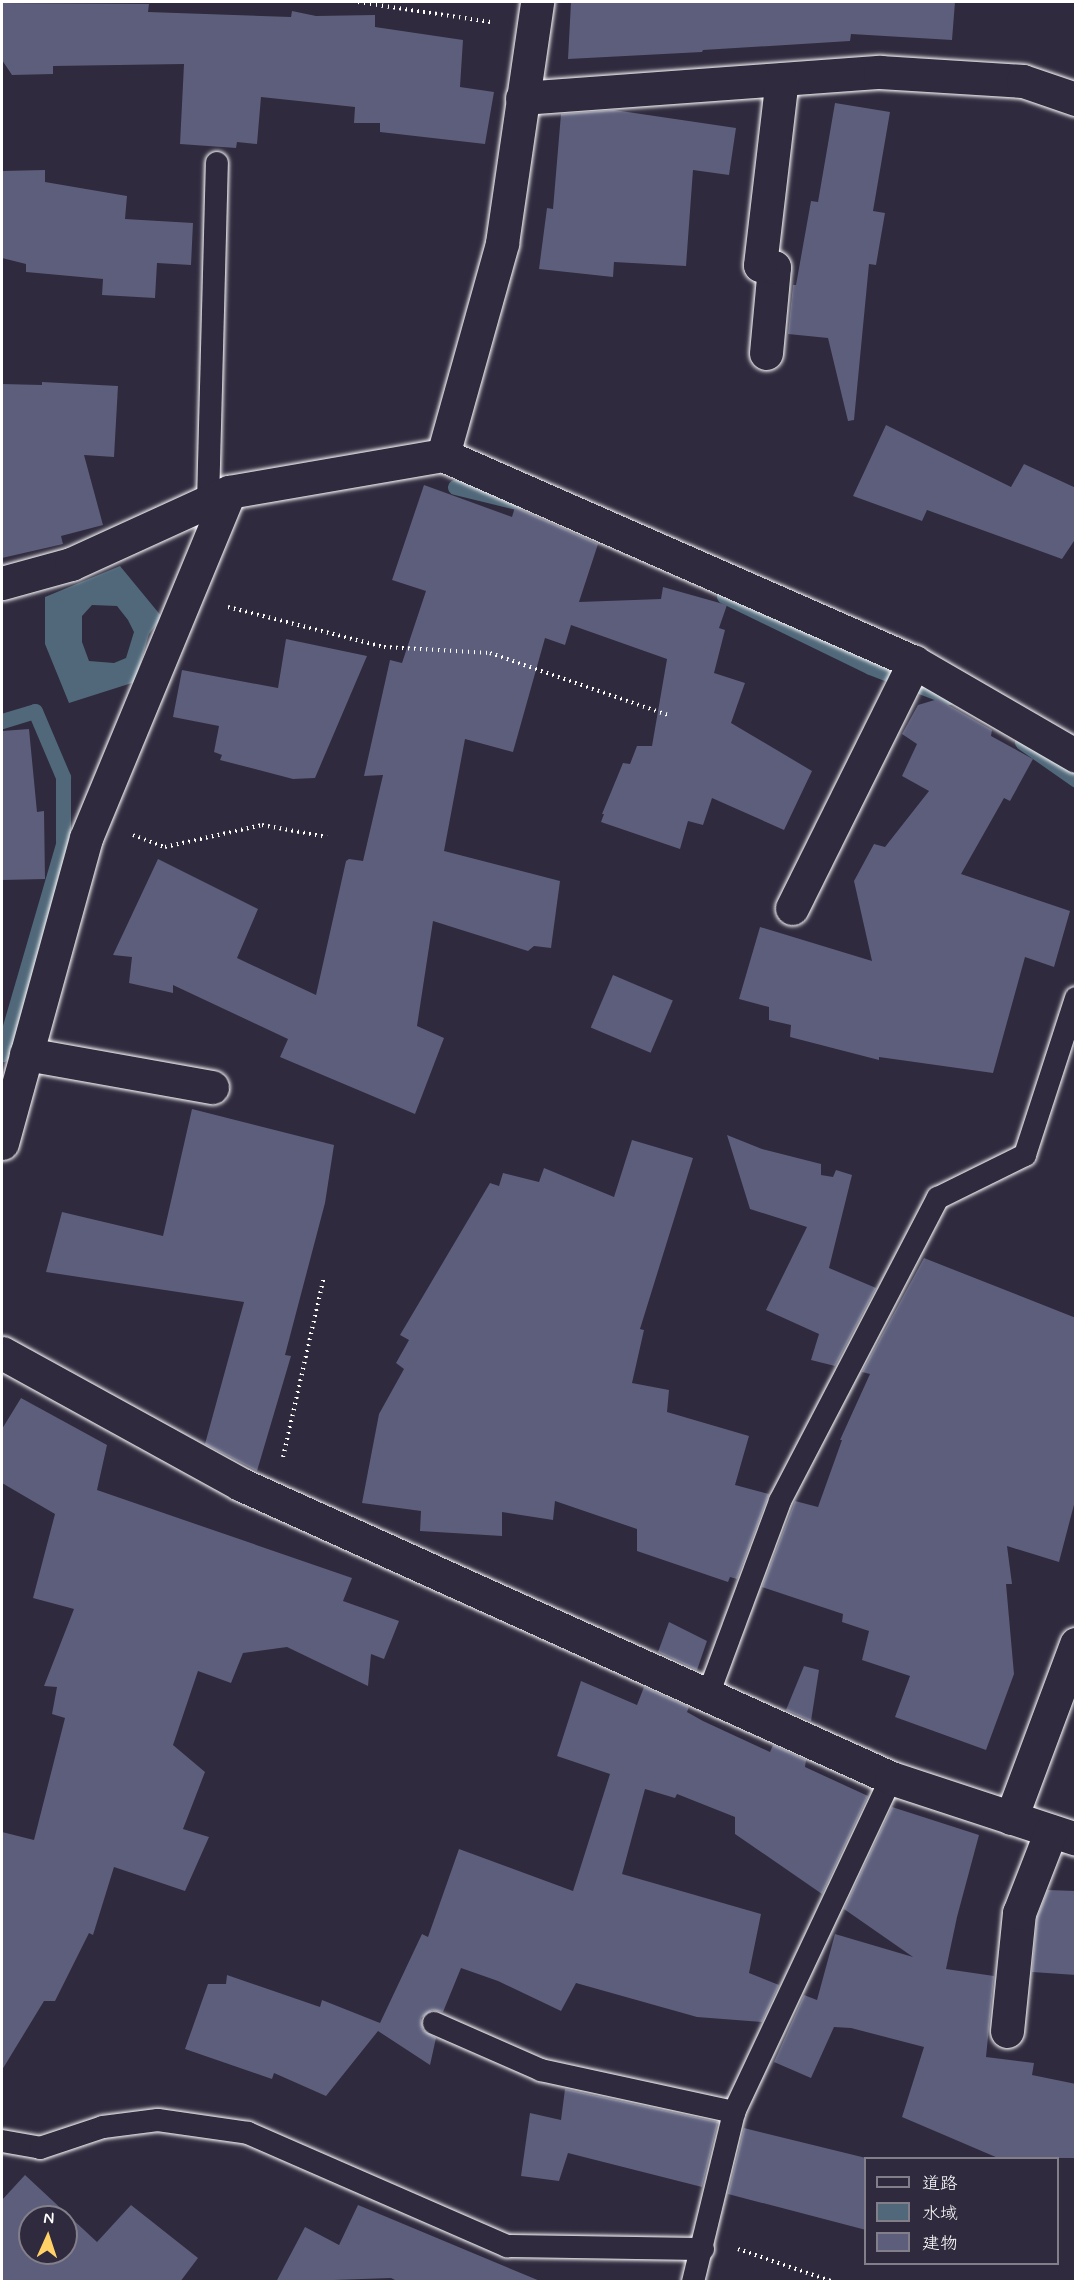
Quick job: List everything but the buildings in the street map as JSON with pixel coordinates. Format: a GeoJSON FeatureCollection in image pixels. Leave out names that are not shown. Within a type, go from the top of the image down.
{"type":"FeatureCollection","features":[{"type":"Feature","properties":{"kind":"street"},"geometry":{"type":"LineString","coordinates":[[443,455],[502,243],[535,15]]}},
{"type":"Feature","properties":{"kind":"street"},"geometry":{"type":"LineString","coordinates":[[522,98],[880,72],[1023,81],[1076,99]]}},
{"type":"Feature","properties":{"kind":"street"},"geometry":{"type":"LineString","coordinates":[[766,353],[774,267],[760,265],[782,79]]}},
{"type":"Feature","properties":{"kind":"street"},"geometry":{"type":"LineString","coordinates":[[2,583],[71,564],[219,497],[443,455],[914,662],[1076,756]]}},
{"type":"Feature","properties":{"kind":"street"},"geometry":{"type":"LineString","coordinates":[[2,1143],[93,820],[186,597],[219,497]]}},
{"type":"Feature","properties":{"kind":"street"},"geometry":{"type":"LineString","coordinates":[[792,908],[914,662]]}},
{"type":"Feature","properties":{"kind":"street"},"geometry":{"type":"LineString","coordinates":[[26,1054],[212,1087]]}},
{"type":"Feature","properties":{"kind":"street"},"geometry":{"type":"LineString","coordinates":[[2,1353],[240,1484],[891,1778],[1063,1835],[1019,1913],[1007,2031]]}},
{"type":"Feature","properties":{"kind":"street"},"geometry":{"type":"LineString","coordinates":[[1011,1818],[1076,1644]]}},
{"type":"Feature","properties":{"kind":"lane"},"geometry":{"type":"LineString","coordinates":[[217,163],[219,497]]}},
{"type":"Feature","properties":{"kind":"lane"},"geometry":{"type":"LineString","coordinates":[[708,1695],[780,1501],[938,1198],[1025,1155],[1076,998]]}},
{"type":"Feature","properties":{"kind":"lane"},"geometry":{"type":"LineString","coordinates":[[693,2282],[734,2112],[891,1778]]}},
{"type":"Feature","properties":{"kind":"lane"},"geometry":{"type":"LineString","coordinates":[[434,2023],[541,2070],[734,2112]]}},
{"type":"Feature","properties":{"kind":"lane"},"geometry":{"type":"LineString","coordinates":[[2,2141],[40,2148],[103,2127],[158,2120],[248,2133],[507,2246],[704,2243]]}},
{"type":"Feature","properties":{"kind":"path"},"geometry":{"type":"LineString","coordinates":[[358,2],[535,15]]}},
{"type":"Feature","properties":{"kind":"path"},"geometry":{"type":"LineString","coordinates":[[186,597],[384,647],[490,653],[668,715]]}},
{"type":"Feature","properties":{"kind":"path"},"geometry":{"type":"LineString","coordinates":[[93,820],[165,847],[262,825],[327,837]]}},
{"type":"Feature","properties":{"kind":"path"},"geometry":{"type":"LineString","coordinates":[[273,1498],[324,1277]]}},
{"type":"Feature","properties":{"kind":"path"},"geometry":{"type":"LineString","coordinates":[[704,2243],[834,2282]]}},
{"type":"Feature","properties":{"kind":"water"},"geometry":{"type":"Polygon","coordinates":[[[120,566],[162,617],[149,634],[135,682],[69,703],[45,644],[45,597],[120,566]],[[92,605],[82,616],[82,642],[89,661],[114,663],[126,658],[134,632],[117,606],[92,605]]]}},
{"type":"Feature","properties":{"kind":"waterway"},"geometry":{"type":"LineString","coordinates":[[455,487],[517,502]]}},
{"type":"Feature","properties":{"kind":"waterway"},"geometry":{"type":"LineString","coordinates":[[724,596],[870,667],[948,697]]}},
{"type":"Feature","properties":{"kind":"waterway"},"geometry":{"type":"LineString","coordinates":[[2,721],[35,711],[63,777],[63,844],[2,1054]]}},
{"type":"Feature","properties":{"kind":"waterway"},"geometry":{"type":"LineString","coordinates":[[1022,742],[1076,780]]}}]}
